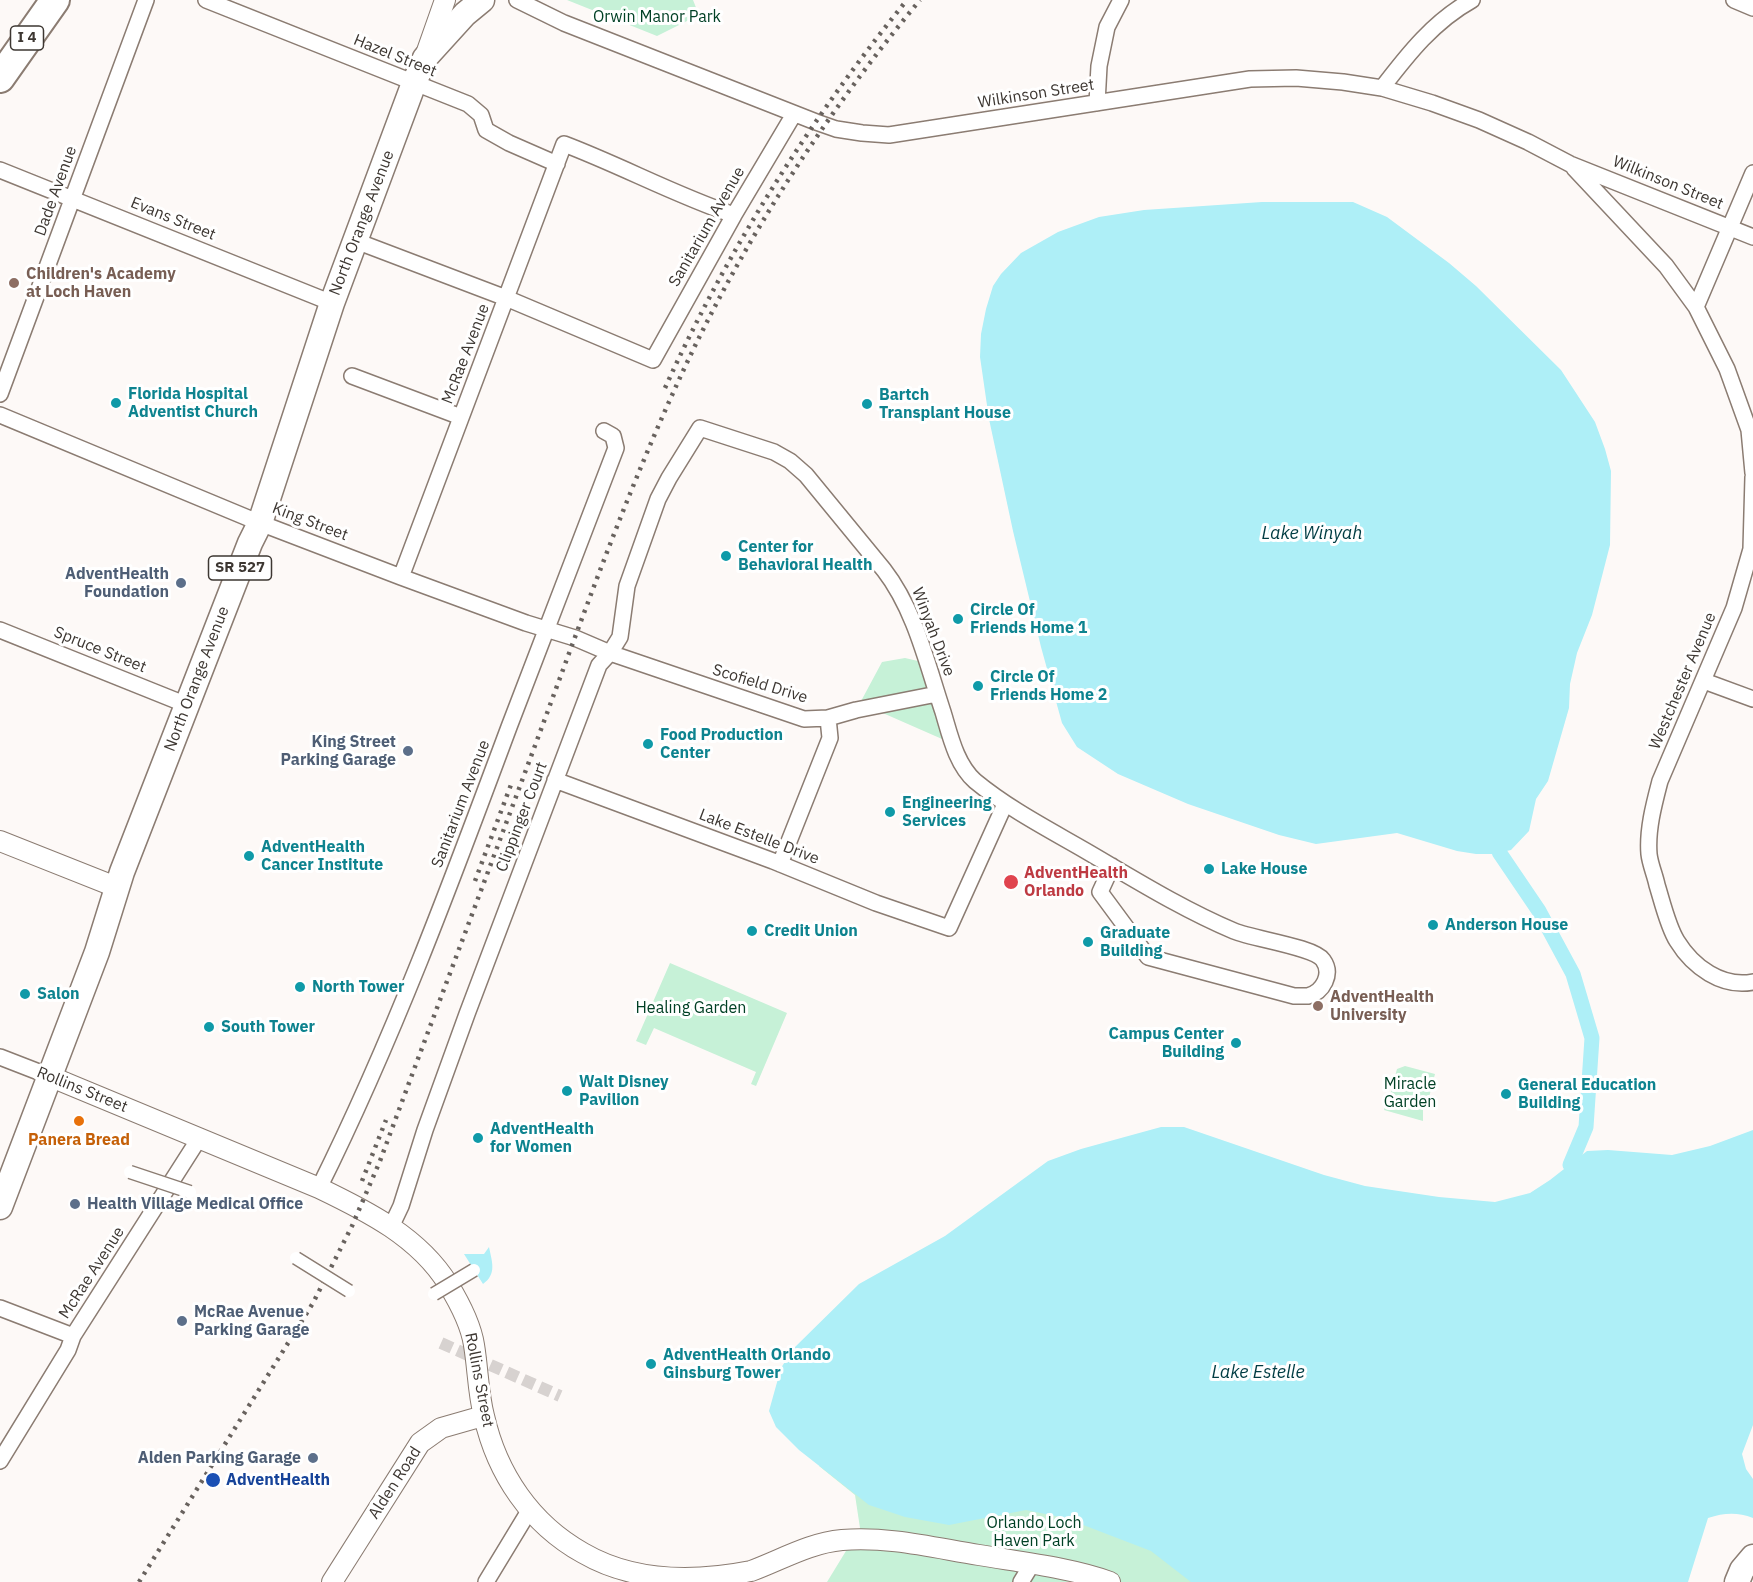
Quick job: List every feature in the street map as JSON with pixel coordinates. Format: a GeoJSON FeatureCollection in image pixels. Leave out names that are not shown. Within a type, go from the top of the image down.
{"type":"FeatureCollection","features":[{"type":"Feature","properties":{"kind":"highway","name":"I 4"},"geometry":{"type":"LineString","coordinates":[[0,78],[55,0]]}},
{"type":"Feature","properties":{"kind":"main road","name":"North Orange Avenue"},"geometry":{"type":"LineString","coordinates":[[0,1207],[97,952],[116,887],[250,543],[260,523],[332,303],[414,83],[425,58],[465,14],[482,0]]}},
{"type":"Feature","properties":{"kind":"main road"},"geometry":{"type":"LineString","coordinates":[[1737,1582],[1742,1570],[1753,1557]]}},
{"type":"Feature","properties":{"kind":"street","name":"Dade Avenue"},"geometry":{"type":"LineString","coordinates":[[0,394],[146,0]]}},
{"type":"Feature","properties":{"kind":"street","name":"Hazel Street"},"geometry":{"type":"LineString","coordinates":[[206,0],[468,104],[481,115],[486,130],[557,164]]}},
{"type":"Feature","properties":{"kind":"street"},"geometry":{"type":"LineString","coordinates":[[425,58],[445,0]]}},
{"type":"Feature","properties":{"kind":"street","name":"Wilkinson Street"},"geometry":{"type":"LineString","coordinates":[[517,0],[564,23],[794,114],[836,129],[862,133],[889,135],[1250,79],[1296,78],[1382,88],[1479,120],[1570,164],[1753,237]]}},
{"type":"Feature","properties":{"kind":"street"},"geometry":{"type":"LineString","coordinates":[[1097,103],[1099,66],[1107,27],[1121,0]]}},
{"type":"Feature","properties":{"kind":"street"},"geometry":{"type":"LineString","coordinates":[[1382,88],[1421,38],[1472,0]]}},
{"type":"Feature","properties":{"kind":"street"},"geometry":{"type":"LineString","coordinates":[[1734,0],[1753,8]]}},
{"type":"Feature","properties":{"kind":"street","name":"Sanitarium Avenue"},"geometry":{"type":"LineString","coordinates":[[506,298],[653,360],[734,215],[794,114]]}},
{"type":"Feature","properties":{"kind":"street","name":"McRae Avenue"},"geometry":{"type":"LineString","coordinates":[[401,577],[564,144],[596,156],[697,203],[734,215]]}},
{"type":"Feature","properties":{"kind":"street","name":"Wilkinson Street"},"geometry":{"type":"LineString","coordinates":[[1570,164],[1651,249],[1696,307]]}},
{"type":"Feature","properties":{"kind":"street","name":"Evans Street"},"geometry":{"type":"LineString","coordinates":[[0,170],[332,303]]}},
{"type":"Feature","properties":{"kind":"street"},"geometry":{"type":"LineString","coordinates":[[1696,307],[1753,173]]}},
{"type":"Feature","properties":{"kind":"street"},"geometry":{"type":"LineString","coordinates":[[356,241],[506,298]]}},
{"type":"Feature","properties":{"kind":"street","name":"Westchester Avenue"},"geometry":{"type":"LineString","coordinates":[[1696,307],[1727,369],[1749,430],[1753,475],[1751,549],[1734,608],[1660,781],[1653,807],[1649,854],[1661,898],[1677,941],[1699,967],[1719,979],[1745,984],[1753,982]]}},
{"type":"Feature","properties":{"kind":"street"},"geometry":{"type":"LineString","coordinates":[[352,376],[461,417]]}},
{"type":"Feature","properties":{"kind":"street","name":"King Street"},"geometry":{"type":"LineString","coordinates":[[0,416],[260,523],[610,653]]}},
{"type":"Feature","properties":{"kind":"street","name":"Clippinger Court"},"geometry":{"type":"LineString","coordinates":[[391,1227],[401,1206],[425,1130],[599,665],[620,637],[627,586],[658,499],[700,428]]}},
{"type":"Feature","properties":{"kind":"street","name":"Winyah Drive"},"geometry":{"type":"LineString","coordinates":[[700,428],[774,452],[790,461],[806,475],[896,585],[920,641],[957,756],[972,779],[1005,804],[1189,909],[1236,932],[1311,951],[1323,960],[1327,971],[1325,982],[1319,990],[1308,996],[1294,996],[1148,957],[1100,892],[1112,866]]}},
{"type":"Feature","properties":{"kind":"street","name":"Sanitarium Avenue"},"geometry":{"type":"LineString","coordinates":[[319,1188],[388,1041],[560,599],[616,448],[613,436],[604,431]]}},
{"type":"Feature","properties":{"kind":"street","name":"Spruce Street"},"geometry":{"type":"LineString","coordinates":[[0,630],[187,705]]}},
{"type":"Feature","properties":{"kind":"street","name":"Scofield Drive"},"geometry":{"type":"LineString","coordinates":[[610,653],[804,719],[828,718],[937,694]]}},
{"type":"Feature","properties":{"kind":"street"},"geometry":{"type":"LineString","coordinates":[[1704,681],[1753,699]]}},
{"type":"Feature","properties":{"kind":"street"},"geometry":{"type":"LineString","coordinates":[[780,864],[830,738],[828,718]]}},
{"type":"Feature","properties":{"kind":"street","name":"Lake Estelle Drive"},"geometry":{"type":"LineString","coordinates":[[555,780],[760,856],[876,903],[949,928],[1005,804]]}},
{"type":"Feature","properties":{"kind":"street"},"geometry":{"type":"LineString","coordinates":[[0,841],[116,887]]}},
{"type":"Feature","properties":{"kind":"street","name":"Rollins Street"},"geometry":{"type":"LineString","coordinates":[[0,1057],[200,1137],[319,1188],[360,1208],[405,1236],[428,1258],[448,1283],[464,1314],[474,1342],[483,1416],[496,1457],[514,1489],[529,1510],[563,1541],[585,1555],[652,1580],[683,1582],[719,1579],[748,1572],[809,1546],[845,1540],[868,1540],[1032,1564],[1110,1582]]}},
{"type":"Feature","properties":{"kind":"street","name":"McRae Avenue"},"geometry":{"type":"LineString","coordinates":[[0,1461],[68,1350],[73,1336],[200,1137]]}},
{"type":"Feature","properties":{"kind":"street"},"geometry":{"type":"LineString","coordinates":[[130,1172],[190,1192]]}},
{"type":"Feature","properties":{"kind":"street"},"geometry":{"type":"LineString","coordinates":[[296,1258],[350,1291]]}},
{"type":"Feature","properties":{"kind":"street"},"geometry":{"type":"LineString","coordinates":[[434,1294],[474,1270]]}},
{"type":"Feature","properties":{"kind":"street"},"geometry":{"type":"LineString","coordinates":[[0,1308],[73,1336]]}},
{"type":"Feature","properties":{"kind":"street","name":"Alden Road"},"geometry":{"type":"LineString","coordinates":[[332,1582],[420,1443],[441,1428],[483,1416]]}},
{"type":"Feature","properties":{"kind":"street"},"geometry":{"type":"LineString","coordinates":[[486,1582],[529,1510]]}},
{"type":"Feature","properties":{"kind":"street"},"geometry":{"type":"LineString","coordinates":[[1021,1582],[1032,1564]]}},
{"type":"Feature","properties":{"kind":"green space","name":"Orwin Manor Park"},"geometry":{"type":"Polygon","coordinates":[[[567,0],[693,0],[699,15],[657,36],[567,0]]]}},
{"type":"Feature","properties":{"kind":"green space"},"geometry":{"type":"Polygon","coordinates":[[[905,658],[918,661],[942,739],[860,703],[882,662],[905,658]]]}},
{"type":"Feature","properties":{"kind":"green space","name":"Healing Garden"},"geometry":{"type":"Polygon","coordinates":[[[670,963],[787,1013],[756,1086],[751,1084],[756,1072],[654,1028],[646,1045],[636,1041],[670,963]]]}},
{"type":"Feature","properties":{"kind":"green space","name":"Miracle Garden"},"geometry":{"type":"Polygon","coordinates":[[[1405,1066],[1435,1074],[1426,1109],[1423,1109],[1423,1121],[1384,1110],[1397,1069],[1405,1066]]]}},
{"type":"Feature","properties":{"kind":"green space","name":"Orlando Loch Haven Park"},"geometry":{"type":"Polygon","coordinates":[[[823,1446],[1309,1582],[827,1582],[860,1528],[855,1495],[819,1466],[823,1446]]]}},
{"type":"Feature","properties":{"kind":"water","name":"Lake Winyah"},"geometry":{"type":"Polygon","coordinates":[[[1262,202],[1353,202],[1387,217],[1476,286],[1561,370],[1595,422],[1611,471],[1610,545],[1592,615],[1577,653],[1570,684],[1569,708],[1548,781],[1536,799],[1529,831],[1511,850],[1493,854],[1476,854],[1457,851],[1397,833],[1316,844],[1279,835],[1188,804],[1118,774],[1077,747],[1062,723],[1013,531],[989,419],[980,357],[981,334],[993,286],[1021,253],[1058,232],[1099,217],[1144,210],[1262,202]]]}},
{"type":"Feature","properties":{"kind":"water","name":"Lake Estelle"},"geometry":{"type":"Polygon","coordinates":[[[1161,1127],[1184,1127],[1324,1175],[1365,1186],[1439,1197],[1495,1202],[1530,1193],[1587,1151],[1608,1150],[1672,1155],[1710,1146],[1753,1130],[1753,1425],[1742,1454],[1746,1469],[1753,1479],[1753,1518],[1730,1514],[1708,1518],[1688,1582],[1191,1582],[1151,1551],[1065,1518],[1026,1510],[949,1525],[905,1517],[869,1505],[799,1450],[776,1427],[769,1411],[781,1368],[793,1349],[859,1284],[945,1236],[1048,1161],[1081,1149],[1161,1127]]]}},
{"type":"Feature","properties":{"kind":"water"},"geometry":{"type":"Polygon","coordinates":[[[489,1247],[492,1272],[483,1284],[464,1254],[484,1254],[489,1247]]]}},
{"type":"Feature","properties":{"kind":"waterway"},"geometry":{"type":"LineString","coordinates":[[1499,852],[1539,911],[1573,974],[1592,1038],[1586,1127],[1570,1165]]}},
{"type":"Feature","properties":{"kind":"tunnel"},"geometry":{"type":"LineString","coordinates":[[441,1343],[560,1396]]}},
{"type":"Feature","properties":{"kind":"railway"},"geometry":{"type":"LineString","coordinates":[[665,388],[716,285],[774,186],[838,91],[907,0]]}},
{"type":"Feature","properties":{"kind":"railway"},"geometry":{"type":"LineString","coordinates":[[139,1582],[313,1303],[352,1226],[380,1161],[621,516],[673,393],[698,341],[724,289],[783,188],[849,92],[920,0]]}},
{"type":"Feature","properties":{"kind":"railway"},"geometry":{"type":"LineString","coordinates":[[475,881],[512,782]]}},
{"type":"Feature","properties":{"kind":"railway"},"geometry":{"type":"LineString","coordinates":[[362,1181],[386,1120]]}},
{"type":"Feature","properties":{"kind":"place","name":"Children's Academy at Loch Haven"},"geometry":{"type":"Point","coordinates":[14,283]}},
{"type":"Feature","properties":{"kind":"place","name":"Florida Hospital Adventist Church"},"geometry":{"type":"Point","coordinates":[116,403]}},
{"type":"Feature","properties":{"kind":"place","name":"Bartch Transplant House"},"geometry":{"type":"Point","coordinates":[867,404]}},
{"type":"Feature","properties":{"kind":"place","name":"Center for Behavioral Health"},"geometry":{"type":"Point","coordinates":[726,556]}},
{"type":"Feature","properties":{"kind":"place","name":"AdventHealth Foundation"},"geometry":{"type":"Point","coordinates":[181,583]}},
{"type":"Feature","properties":{"kind":"place","name":"Circle Of Friends Home 1"},"geometry":{"type":"Point","coordinates":[958,619]}},
{"type":"Feature","properties":{"kind":"place","name":"Circle Of Friends Home 2"},"geometry":{"type":"Point","coordinates":[978,686]}},
{"type":"Feature","properties":{"kind":"place","name":"Food Production Center"},"geometry":{"type":"Point","coordinates":[648,744]}},
{"type":"Feature","properties":{"kind":"place","name":"King Street Parking Garage"},"geometry":{"type":"Point","coordinates":[408,751]}},
{"type":"Feature","properties":{"kind":"place","name":"Engineering Services"},"geometry":{"type":"Point","coordinates":[890,812]}},
{"type":"Feature","properties":{"kind":"place","name":"AdventHealth Cancer Institute"},"geometry":{"type":"Point","coordinates":[249,856]}},
{"type":"Feature","properties":{"kind":"place","name":"Lake House"},"geometry":{"type":"Point","coordinates":[1209,869]}},
{"type":"Feature","properties":{"kind":"place","name":"AdventHealth Orlando"},"geometry":{"type":"Point","coordinates":[1011,882]}},
{"type":"Feature","properties":{"kind":"place","name":"Anderson House"},"geometry":{"type":"Point","coordinates":[1433,925]}},
{"type":"Feature","properties":{"kind":"place","name":"Credit Union"},"geometry":{"type":"Point","coordinates":[752,931]}},
{"type":"Feature","properties":{"kind":"place","name":"Graduate Building"},"geometry":{"type":"Point","coordinates":[1088,942]}},
{"type":"Feature","properties":{"kind":"place","name":"North Tower"},"geometry":{"type":"Point","coordinates":[300,987]}},
{"type":"Feature","properties":{"kind":"place","name":"Salon"},"geometry":{"type":"Point","coordinates":[25,994]}},
{"type":"Feature","properties":{"kind":"place","name":"AdventHealth University"},"geometry":{"type":"Point","coordinates":[1318,1006]}},
{"type":"Feature","properties":{"kind":"place","name":"South Tower"},"geometry":{"type":"Point","coordinates":[209,1027]}},
{"type":"Feature","properties":{"kind":"place","name":"Campus Center Building"},"geometry":{"type":"Point","coordinates":[1236,1043]}},
{"type":"Feature","properties":{"kind":"place","name":"Walt Disney Pavilion"},"geometry":{"type":"Point","coordinates":[567,1091]}},
{"type":"Feature","properties":{"kind":"place","name":"General Education Building"},"geometry":{"type":"Point","coordinates":[1506,1094]}},
{"type":"Feature","properties":{"kind":"place","name":"Panera Bread"},"geometry":{"type":"Point","coordinates":[79,1121]}},
{"type":"Feature","properties":{"kind":"place","name":"AdventHealth for Women"},"geometry":{"type":"Point","coordinates":[478,1138]}},
{"type":"Feature","properties":{"kind":"place","name":"Health Village Medical Office"},"geometry":{"type":"Point","coordinates":[75,1204]}},
{"type":"Feature","properties":{"kind":"place","name":"McRae Avenue Parking Garage"},"geometry":{"type":"Point","coordinates":[182,1321]}},
{"type":"Feature","properties":{"kind":"place","name":"AdventHealth Orlando Ginsburg Tower"},"geometry":{"type":"Point","coordinates":[651,1364]}},
{"type":"Feature","properties":{"kind":"place","name":"Alden Parking Garage"},"geometry":{"type":"Point","coordinates":[313,1458]}},
{"type":"Feature","properties":{"kind":"place","name":"AdventHealth"},"geometry":{"type":"Point","coordinates":[213,1480]}}]}
